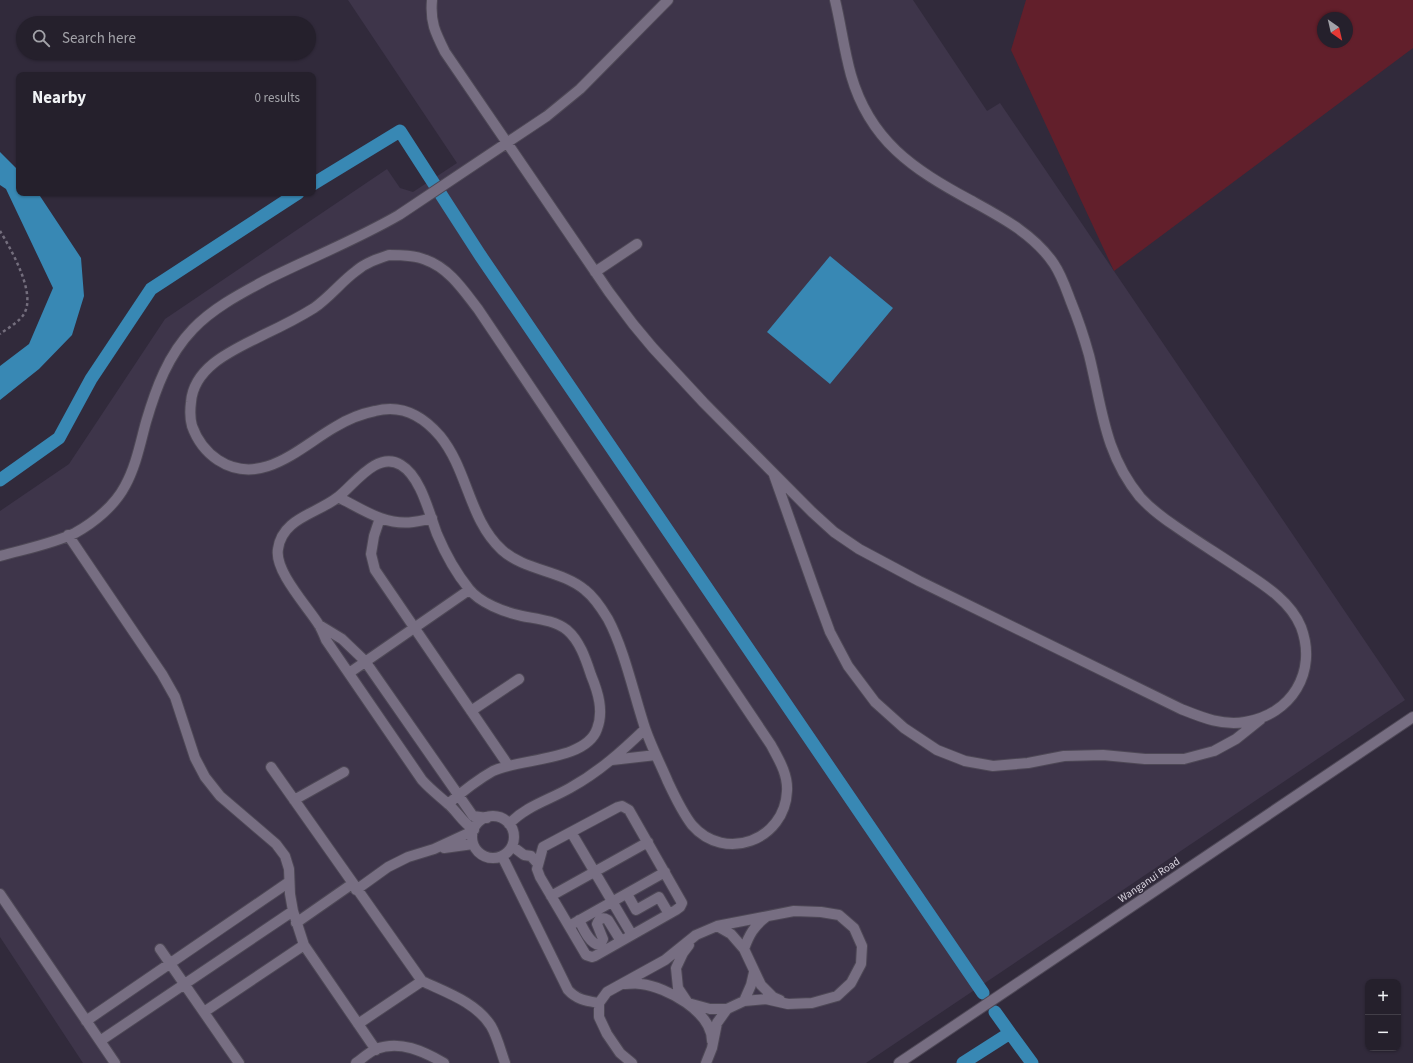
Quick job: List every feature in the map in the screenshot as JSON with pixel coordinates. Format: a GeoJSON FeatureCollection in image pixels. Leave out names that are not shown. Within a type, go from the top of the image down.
{"type":"FeatureCollection","features":[{"type":"Feature","properties":{"kind":"street"},"geometry":{"type":"LineString","coordinates":[[432,0],[431,8],[434,29],[445,52],[595,272],[633,324],[653,348],[704,402],[834,532],[859,549],[919,581],[1202,718],[1224,722],[1244,722],[1264,716]]}},
{"type":"Feature","properties":{"kind":"street"},"geometry":{"type":"LineString","coordinates":[[0,556],[53,541],[75,532],[93,521],[111,506],[125,486],[136,462],[157,388],[167,365],[178,347],[194,328],[212,312],[239,294],[399,215],[547,116],[580,88],[668,0]]}},
{"type":"Feature","properties":{"kind":"street"},"geometry":{"type":"LineString","coordinates":[[773,472],[828,625],[848,666],[875,702],[904,728],[937,750],[965,762],[993,766],[1028,763],[1064,756],[1103,755],[1145,759],[1184,759],[1214,751],[1236,739],[1264,716],[1285,704],[1296,691],[1302,679],[1306,661],[1306,645],[1301,627],[1293,612],[1281,599],[1256,579],[1163,518],[1142,500],[1128,482],[1116,461],[1108,440],[1088,354],[1066,290],[1054,264],[1037,243],[1018,227],[920,171],[901,156],[884,139],[870,119],[851,76],[835,0]]}},
{"type":"Feature","properties":{"kind":"street"},"geometry":{"type":"LineString","coordinates":[[595,272],[637,244]]}},
{"type":"Feature","properties":{"kind":"street"},"geometry":{"type":"LineString","coordinates":[[389,255],[407,256],[426,260],[443,270],[460,285],[478,309],[771,745],[784,770],[787,790],[784,808],[772,827],[757,839],[741,844],[721,843],[706,836],[695,828],[683,812],[645,729],[616,638],[607,618],[586,590],[571,582],[523,564],[505,553],[492,540],[484,528],[454,459],[442,439],[430,425],[414,414],[398,408],[382,409],[357,415],[333,428],[302,450],[282,461],[262,468],[244,470],[226,465],[209,454],[191,424],[190,409],[192,391],[200,376],[214,363],[236,349],[304,314],[325,300],[356,270],[374,260],[389,255]]}},
{"type":"Feature","properties":{"kind":"street"},"geometry":{"type":"LineString","coordinates":[[448,804],[479,780],[493,772],[508,766],[568,753],[590,740],[597,731],[600,716],[600,702],[585,658],[577,642],[567,630],[541,619],[506,611],[475,596],[469,590],[446,553],[423,494],[413,478],[402,465],[392,461],[379,463],[365,471],[338,497],[296,521],[286,530],[277,551],[287,578],[319,625],[326,640],[422,780],[435,794],[448,804],[464,824],[474,830]]}},
{"type":"Feature","properties":{"kind":"street"},"geometry":{"type":"LineString","coordinates":[[338,497],[366,513],[393,522],[412,522],[432,518]]}},
{"type":"Feature","properties":{"kind":"street"},"geometry":{"type":"LineString","coordinates":[[380,518],[374,536],[372,554],[375,570],[508,766]]}},
{"type":"Feature","properties":{"kind":"street"},"geometry":{"type":"LineString","coordinates":[[68,535],[162,674],[175,697],[195,758],[205,777],[220,796],[276,844],[285,856],[289,869],[289,882],[293,911],[304,945],[376,1050]]}},
{"type":"Feature","properties":{"kind":"street"},"geometry":{"type":"LineString","coordinates":[[349,673],[469,590]]}},
{"type":"Feature","properties":{"kind":"street"},"geometry":{"type":"LineString","coordinates":[[319,625],[342,639],[365,661],[473,816],[487,818],[497,817],[509,824],[514,835],[512,846],[508,852],[502,856],[491,858],[485,857],[473,844],[472,837],[474,830],[479,822],[487,818]]}},
{"type":"Feature","properties":{"kind":"street"},"geometry":{"type":"LineString","coordinates":[[471,711],[519,679]]}},
{"type":"Feature","properties":{"kind":"street","name":"Wanganui Road"},"geometry":{"type":"LineString","coordinates":[[899,1063],[1413,717]]}},
{"type":"Feature","properties":{"kind":"street"},"geometry":{"type":"LineString","coordinates":[[509,824],[516,817],[533,806],[569,789],[593,774],[612,760],[645,729]]}},
{"type":"Feature","properties":{"kind":"street"},"geometry":{"type":"LineString","coordinates":[[612,760],[656,755]]}},
{"type":"Feature","properties":{"kind":"street"},"geometry":{"type":"LineString","coordinates":[[271,767],[354,887],[422,981],[477,1010],[491,1026],[505,1063]]}},
{"type":"Feature","properties":{"kind":"street"},"geometry":{"type":"LineString","coordinates":[[294,800],[344,772]]}},
{"type":"Feature","properties":{"kind":"street"},"geometry":{"type":"LineString","coordinates":[[622,806],[629,810],[682,903],[680,907],[595,956],[586,955],[551,896],[537,869],[543,847],[571,832],[618,807],[622,806]]}},
{"type":"Feature","properties":{"kind":"street"},"geometry":{"type":"LineString","coordinates":[[296,923],[388,867],[434,849],[474,830]]}},
{"type":"Feature","properties":{"kind":"street"},"geometry":{"type":"LineString","coordinates":[[571,832],[632,935]]}},
{"type":"Feature","properties":{"kind":"street"},"geometry":{"type":"LineString","coordinates":[[551,896],[648,842]]}},
{"type":"Feature","properties":{"kind":"street"},"geometry":{"type":"LineString","coordinates":[[434,849],[473,844]]}},
{"type":"Feature","properties":{"kind":"street"},"geometry":{"type":"LineString","coordinates":[[512,846],[524,855],[531,856],[538,864]]}},
{"type":"Feature","properties":{"kind":"street"},"geometry":{"type":"LineString","coordinates":[[502,856],[568,990],[579,999],[599,1003]]}},
{"type":"Feature","properties":{"kind":"street"},"geometry":{"type":"LineString","coordinates":[[569,926],[665,872]]}},
{"type":"Feature","properties":{"kind":"street"},"geometry":{"type":"LineString","coordinates":[[86,1021],[289,882]]}},
{"type":"Feature","properties":{"kind":"street"},"geometry":{"type":"LineString","coordinates":[[0,894],[115,1063]]}},
{"type":"Feature","properties":{"kind":"street"},"geometry":{"type":"LineString","coordinates":[[627,894],[636,910],[659,898],[669,914]]}},
{"type":"Feature","properties":{"kind":"street"},"geometry":{"type":"LineString","coordinates":[[100,1041],[293,911]]}},
{"type":"Feature","properties":{"kind":"street"},"geometry":{"type":"LineString","coordinates":[[621,984],[641,984],[664,991],[688,1003],[710,1009],[727,1009],[744,1001],[766,999],[788,1004],[812,1003],[837,996],[851,983],[861,964],[862,946],[854,928],[839,915],[821,912],[794,911],[717,926],[696,935],[665,960],[621,984],[607,992],[599,1003],[599,1017],[607,1034],[620,1053],[632,1063]]}},
{"type":"Feature","properties":{"kind":"street"},"geometry":{"type":"LineString","coordinates":[[744,949],[750,934],[757,924],[769,916]]}},
{"type":"Feature","properties":{"kind":"street"},"geometry":{"type":"LineString","coordinates":[[579,920],[595,944],[598,945],[603,939],[597,924],[598,920],[602,918],[608,920],[621,941]]}},
{"type":"Feature","properties":{"kind":"street"},"geometry":{"type":"LineString","coordinates":[[717,926],[731,934],[744,949],[761,985],[773,997],[788,1004]]}},
{"type":"Feature","properties":{"kind":"street"},"geometry":{"type":"LineString","coordinates":[[696,935],[683,952],[676,968],[678,988],[688,1003],[705,1020],[712,1034],[712,1048]]}},
{"type":"Feature","properties":{"kind":"street"},"geometry":{"type":"LineString","coordinates":[[204,1012],[304,945]]}},
{"type":"Feature","properties":{"kind":"street"},"geometry":{"type":"LineString","coordinates":[[160,948],[239,1063]]}},
{"type":"Feature","properties":{"kind":"street"},"geometry":{"type":"LineString","coordinates":[[744,1001],[751,985],[754,972]]}},
{"type":"Feature","properties":{"kind":"street"},"geometry":{"type":"LineString","coordinates":[[358,1024],[422,981]]}},
{"type":"Feature","properties":{"kind":"street"},"geometry":{"type":"LineString","coordinates":[[706,1063],[712,1048],[717,1023],[727,1009]]}},
{"type":"Feature","properties":{"kind":"street"},"geometry":{"type":"LineString","coordinates":[[356,1063],[376,1050],[391,1046],[410,1047],[428,1054],[444,1063]]}},
{"type":"Feature","properties":{"kind":"path"},"geometry":{"type":"LineString","coordinates":[[0,231],[19,268],[28,300],[25,312],[16,322],[0,334]]}},
{"type":"Feature","properties":{"kind":"shaded area"},"geometry":{"type":"Polygon","coordinates":[[[348,0],[913,0],[987,111],[1000,103],[1405,700],[866,1063],[83,1063],[0,937],[0,511],[69,464],[165,319],[387,169],[400,188],[413,192],[457,163],[348,0]]]}},
{"type":"Feature","properties":{"kind":"shaded area"},"geometry":{"type":"Polygon","coordinates":[[[1026,0],[1413,0],[1413,48],[1114,271],[1011,50],[1026,0]]]}},
{"type":"Feature","properties":{"kind":"water"},"geometry":{"type":"Polygon","coordinates":[[[0,152],[16,168],[16,196],[40,196],[81,258],[84,296],[72,335],[39,369],[0,400],[0,366],[29,344],[53,288],[6,189],[0,185],[0,152]]]}},
{"type":"Feature","properties":{"kind":"water"},"geometry":{"type":"Polygon","coordinates":[[[830,256],[893,308],[830,384],[767,332],[830,256]]]}},
{"type":"Feature","properties":{"kind":"waterway"},"geometry":{"type":"LineString","coordinates":[[316,182],[400,131],[480,255],[983,993]]}},
{"type":"Feature","properties":{"kind":"waterway"},"geometry":{"type":"LineString","coordinates":[[0,480],[59,438],[91,379],[151,289],[293,196]]}},
{"type":"Feature","properties":{"kind":"waterway"},"geometry":{"type":"LineString","coordinates":[[995,1012],[1010,1033]]}},
{"type":"Feature","properties":{"kind":"waterway"},"geometry":{"type":"LineString","coordinates":[[963,1063],[1010,1033],[1032,1063]]}}]}
